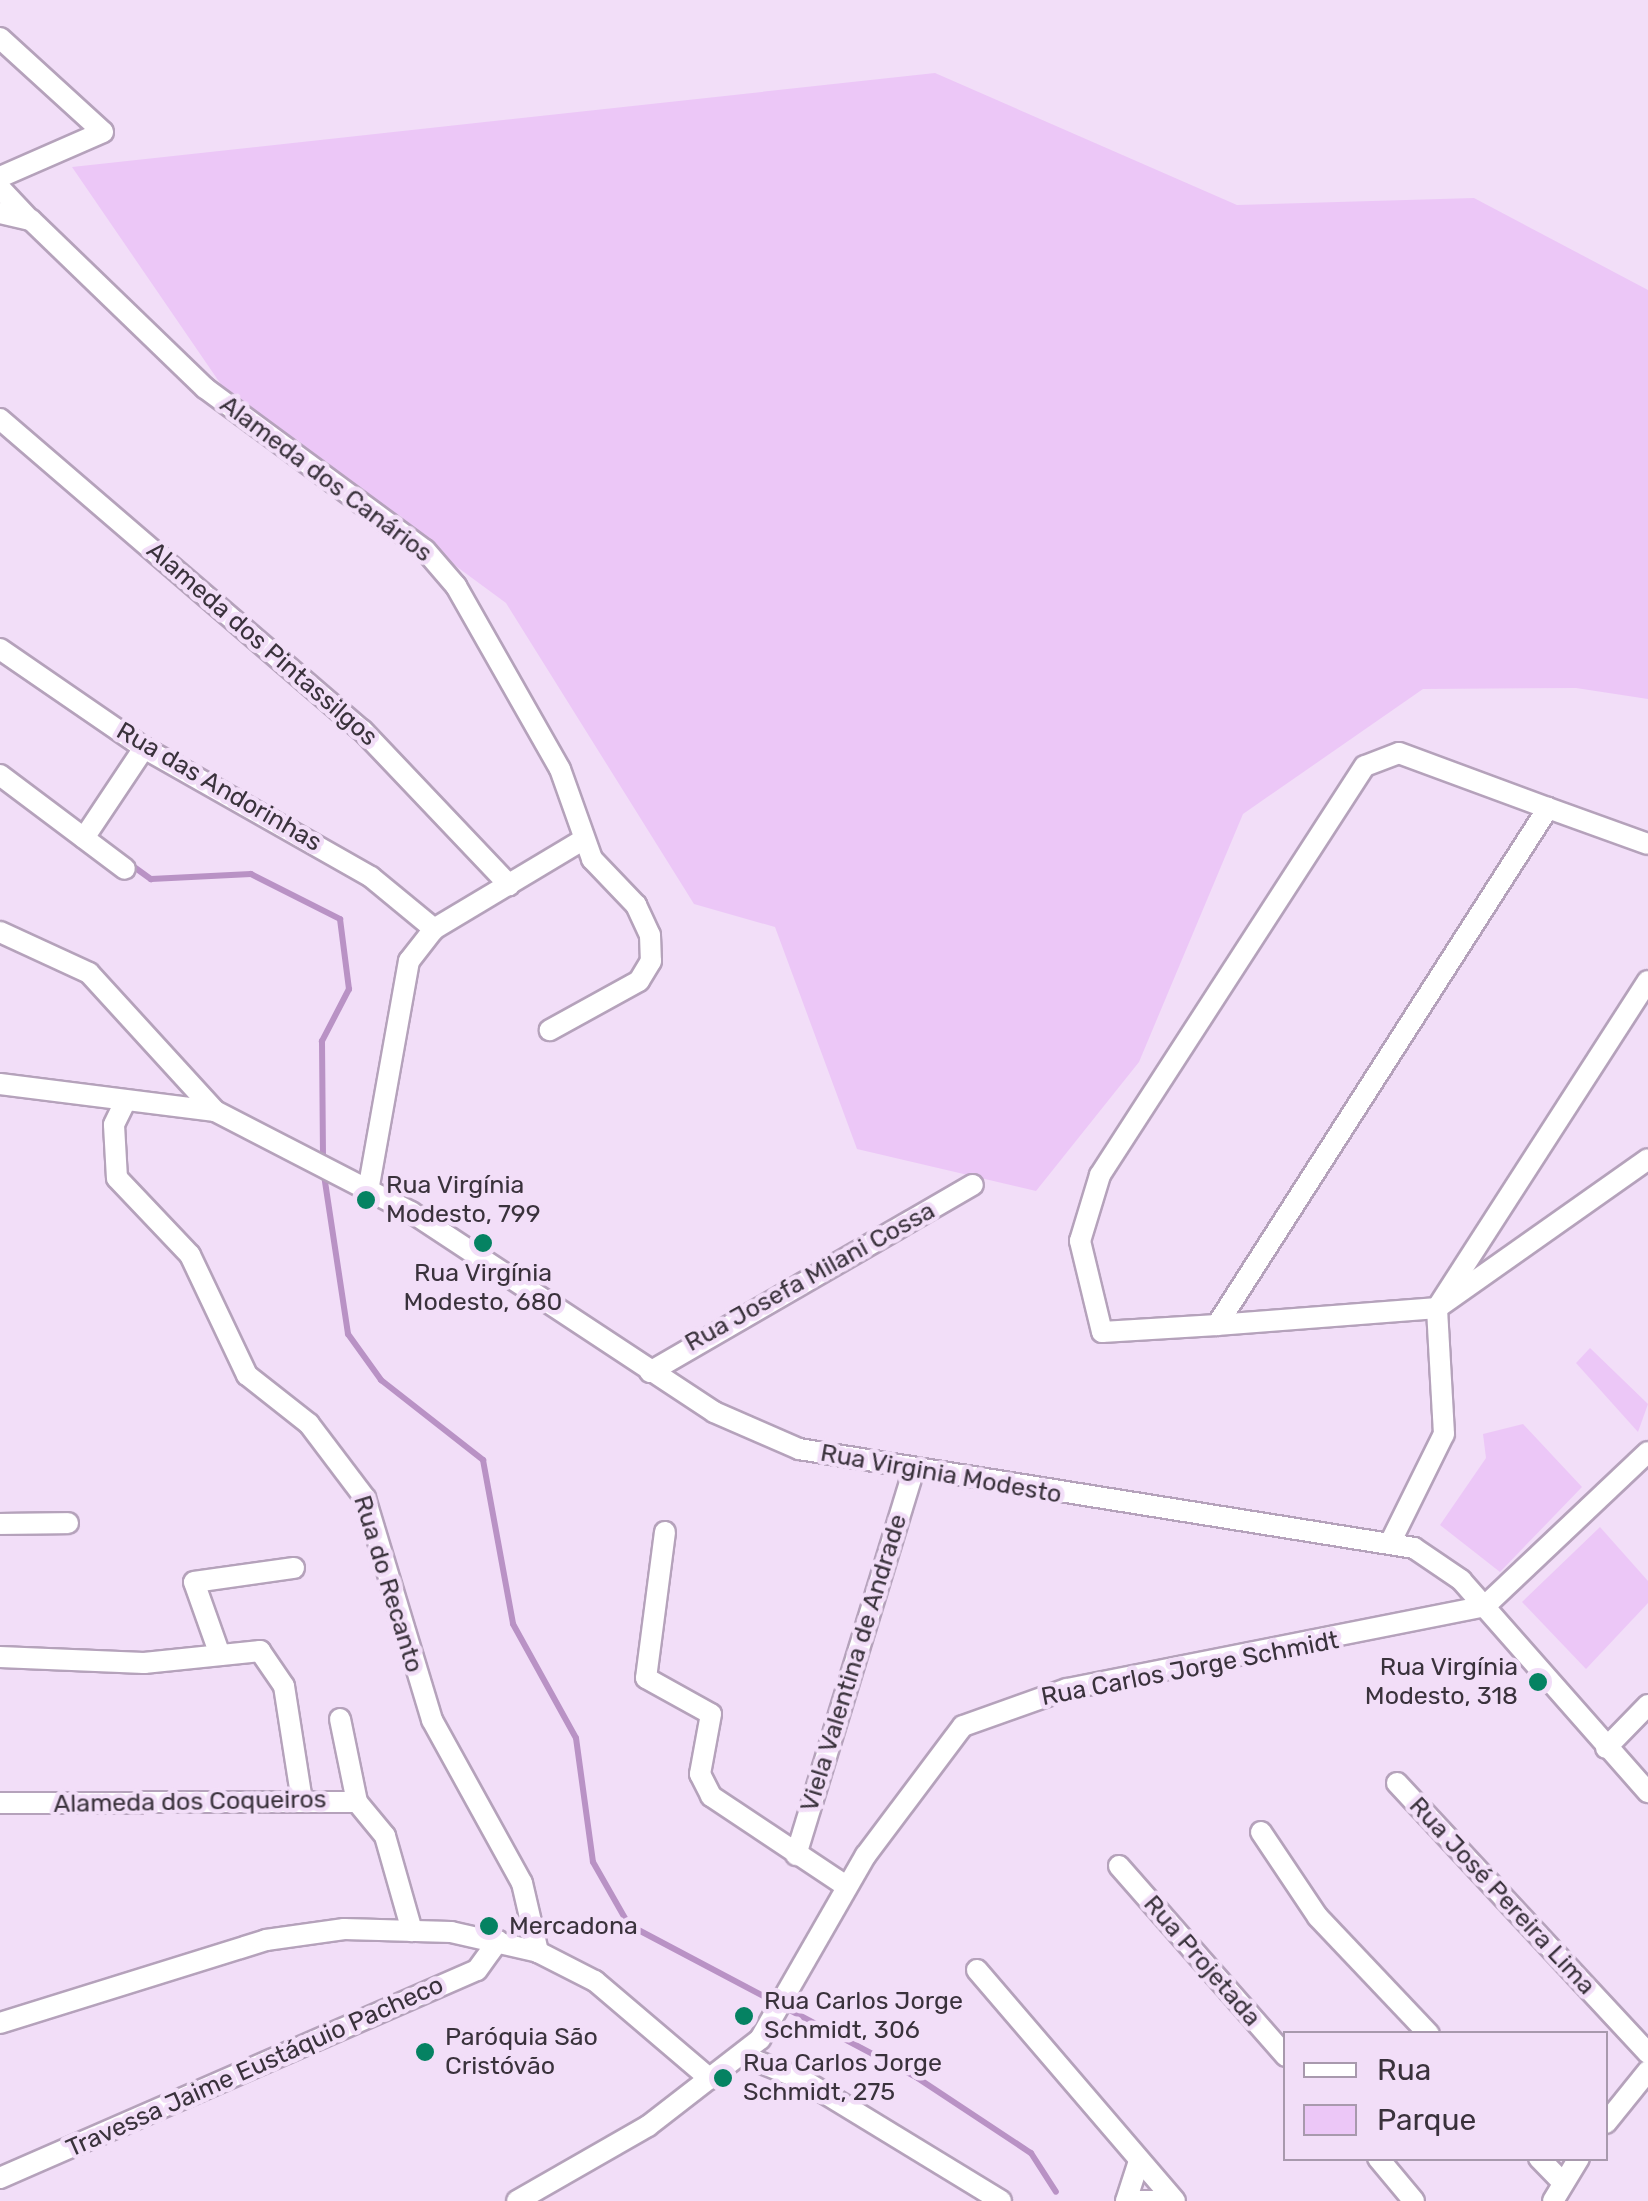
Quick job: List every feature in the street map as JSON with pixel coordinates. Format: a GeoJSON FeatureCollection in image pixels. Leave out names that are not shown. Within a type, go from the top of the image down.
{"type":"FeatureCollection","features":[{"type":"Feature","properties":{"kind":"street"},"geometry":{"type":"LineString","coordinates":[[0,38],[104,132],[0,177]]}},
{"type":"Feature","properties":{"kind":"street","name":"Alameda dos Canários"},"geometry":{"type":"LineString","coordinates":[[0,188],[229,408],[439,565],[553,755],[583,840],[643,916],[651,961],[627,990],[550,1030]]}},
{"type":"Feature","properties":{"kind":"street"},"geometry":{"type":"LineString","coordinates":[[0,213],[31,220]]}},
{"type":"Feature","properties":{"kind":"street","name":"Alameda dos Pintassilgos"},"geometry":{"type":"LineString","coordinates":[[0,419],[362,730],[509,886]]}},
{"type":"Feature","properties":{"kind":"street","name":"Rua das Andorinhas"},"geometry":{"type":"LineString","coordinates":[[0,650],[144,748],[372,876],[434,928]]}},
{"type":"Feature","properties":{"kind":"street"},"geometry":{"type":"LineString","coordinates":[[84,838],[144,748]]}},
{"type":"Feature","properties":{"kind":"street"},"geometry":{"type":"LineString","coordinates":[[1648,844],[1398,753],[1366,766],[1100,1175],[1080,1241],[1102,1332],[1437,1308],[1648,1159]]}},
{"type":"Feature","properties":{"kind":"street"},"geometry":{"type":"LineString","coordinates":[[0,775],[125,869]]}},
{"type":"Feature","properties":{"kind":"street"},"geometry":{"type":"LineString","coordinates":[[1217,1325],[1548,808]]}},
{"type":"Feature","properties":{"kind":"street"},"geometry":{"type":"LineString","coordinates":[[368,1191],[396,1000],[434,928],[583,840]]}},
{"type":"Feature","properties":{"kind":"street"},"geometry":{"type":"LineString","coordinates":[[0,932],[89,973],[215,1112]]}},
{"type":"Feature","properties":{"kind":"street"},"geometry":{"type":"LineString","coordinates":[[1392,1539],[1444,1434],[1437,1308],[1648,982]]}},
{"type":"Feature","properties":{"kind":"street"},"geometry":{"type":"LineString","coordinates":[[0,1084],[215,1112]]}},
{"type":"Feature","properties":{"kind":"street","name":"Rua do Recanto"},"geometry":{"type":"LineString","coordinates":[[124,1102],[114,1125],[117,1178],[190,1255],[248,1375],[309,1424],[365,1498],[432,1720],[522,1883],[538,1952]]}},
{"type":"Feature","properties":{"kind":"street","name":"Rua Virginia Modesto"},"geometry":{"type":"LineString","coordinates":[[215,1112],[368,1191],[650,1372],[777,1442],[913,1472],[1392,1539],[1440,1561],[1486,1606],[1648,1792]]}},
{"type":"Feature","properties":{"kind":"street","name":"Rua Josefa Milani Cossa"},"geometry":{"type":"LineString","coordinates":[[650,1372],[972,1185]]}},
{"type":"Feature","properties":{"kind":"street"},"geometry":{"type":"LineString","coordinates":[[1486,1606],[1648,1452]]}},
{"type":"Feature","properties":{"kind":"street","name":"Viela Valentina de Andrade"},"geometry":{"type":"LineString","coordinates":[[796,1855],[913,1472]]}},
{"type":"Feature","properties":{"kind":"street"},"geometry":{"type":"LineString","coordinates":[[0,1524],[68,1523]]}},
{"type":"Feature","properties":{"kind":"street"},"geometry":{"type":"LineString","coordinates":[[665,1532],[646,1678],[711,1714],[704,1787],[796,1855],[846,1886]]}},
{"type":"Feature","properties":{"kind":"street"},"geometry":{"type":"LineString","coordinates":[[220,1655],[194,1582],[294,1568]]}},
{"type":"Feature","properties":{"kind":"street","name":"Rua Carlos Jorge Schmidt"},"geometry":{"type":"LineString","coordinates":[[517,2201],[744,2056],[846,1886],[950,1738],[982,1716],[1067,1689],[1486,1606]]}},
{"type":"Feature","properties":{"kind":"street"},"geometry":{"type":"LineString","coordinates":[[0,1656],[144,1662],[260,1651],[275,1662],[302,1801]]}},
{"type":"Feature","properties":{"kind":"street"},"geometry":{"type":"LineString","coordinates":[[1606,1748],[1648,1705]]}},
{"type":"Feature","properties":{"kind":"street"},"geometry":{"type":"LineString","coordinates":[[340,1719],[357,1802]]}},
{"type":"Feature","properties":{"kind":"street","name":"Rua José Pereira Lima"},"geometry":{"type":"LineString","coordinates":[[1397,1783],[1648,2053]]}},
{"type":"Feature","properties":{"kind":"street","name":"Alameda dos Coqueiros"},"geometry":{"type":"LineString","coordinates":[[0,1803],[357,1802],[385,1836],[412,1931]]}},
{"type":"Feature","properties":{"kind":"street"},"geometry":{"type":"LineString","coordinates":[[1262,1832],[1318,1917],[1426,2031]]}},
{"type":"Feature","properties":{"kind":"street","name":"Rua Projetada"},"geometry":{"type":"LineString","coordinates":[[1119,1866],[1283,2053]]}},
{"type":"Feature","properties":{"kind":"street"},"geometry":{"type":"LineString","coordinates":[[0,2023],[266,1940],[412,1931],[498,1941],[538,1952],[620,1999],[710,2079]]}},
{"type":"Feature","properties":{"kind":"street","name":"Travessa Jaime Eustáquio Pacheco"},"geometry":{"type":"LineString","coordinates":[[0,2178],[477,1970],[498,1941]]}},
{"type":"Feature","properties":{"kind":"street"},"geometry":{"type":"LineString","coordinates":[[977,1970],[1175,2201]]}},
{"type":"Feature","properties":{"kind":"street"},"geometry":{"type":"LineString","coordinates":[[744,2056],[803,2080],[1001,2201]]}},
{"type":"Feature","properties":{"kind":"street"},"geometry":{"type":"LineString","coordinates":[[1608,2121],[1648,2071]]}},
{"type":"Feature","properties":{"kind":"street"},"geometry":{"type":"LineString","coordinates":[[1139,2161],[1126,2201],[1162,2201]]}},
{"type":"Feature","properties":{"kind":"street"},"geometry":{"type":"LineString","coordinates":[[1381,2161],[1414,2201]]}},
{"type":"Feature","properties":{"kind":"street"},"geometry":{"type":"LineString","coordinates":[[1541,2161],[1558,2192],[1577,2161]]}},
{"type":"Feature","properties":{"kind":"green space"},"geometry":{"type":"Polygon","coordinates":[[[935,73],[1237,205],[1474,198],[1648,290],[1648,699],[1576,688],[1423,689],[1243,814],[1139,1062],[1036,1191],[857,1149],[775,927],[694,904],[506,603],[233,402],[72,167],[935,73]]]}},
{"type":"Feature","properties":{"kind":"green space"},"geometry":{"type":"Polygon","coordinates":[[[1590,1348],[1648,1404],[1638,1432],[1576,1363],[1590,1348]]]}},
{"type":"Feature","properties":{"kind":"green space"},"geometry":{"type":"Polygon","coordinates":[[[1523,1424],[1582,1487],[1500,1572],[1440,1525],[1486,1458],[1483,1434],[1523,1424]]]}},
{"type":"Feature","properties":{"kind":"green space"},"geometry":{"type":"Polygon","coordinates":[[[1600,1527],[1648,1581],[1648,1603],[1586,1669],[1522,1602],[1600,1527]]]}},
{"type":"Feature","properties":{"kind":"waterway"},"geometry":{"type":"LineString","coordinates":[[130,864],[151,879],[251,874],[340,919],[349,989],[322,1041],[323,1162]]}},
{"type":"Feature","properties":{"kind":"waterway"},"geometry":{"type":"LineString","coordinates":[[324,1175],[348,1334],[381,1380],[483,1460],[513,1624],[576,1738],[593,1862],[629,1925],[916,2077],[1031,2153],[1056,2192]]}},
{"type":"Feature","properties":{"kind":"place","name":"Rua Virgínia Modesto, 799"},"geometry":{"type":"Point","coordinates":[366,1200]}},
{"type":"Feature","properties":{"kind":"place","name":"Rua Virgínia Modesto, 680"},"geometry":{"type":"Point","coordinates":[483,1243]}},
{"type":"Feature","properties":{"kind":"place","name":"Rua Virgínia Modesto, 318"},"geometry":{"type":"Point","coordinates":[1538,1682]}},
{"type":"Feature","properties":{"kind":"place","name":"Mercadona"},"geometry":{"type":"Point","coordinates":[489,1926]}},
{"type":"Feature","properties":{"kind":"place","name":"Rua Carlos Jorge Schmidt, 306"},"geometry":{"type":"Point","coordinates":[744,2016]}},
{"type":"Feature","properties":{"kind":"place","name":"Paróquia São Cristóvão"},"geometry":{"type":"Point","coordinates":[425,2052]}},
{"type":"Feature","properties":{"kind":"place","name":"Rua Carlos Jorge Schmidt, 275"},"geometry":{"type":"Point","coordinates":[723,2078]}}]}
